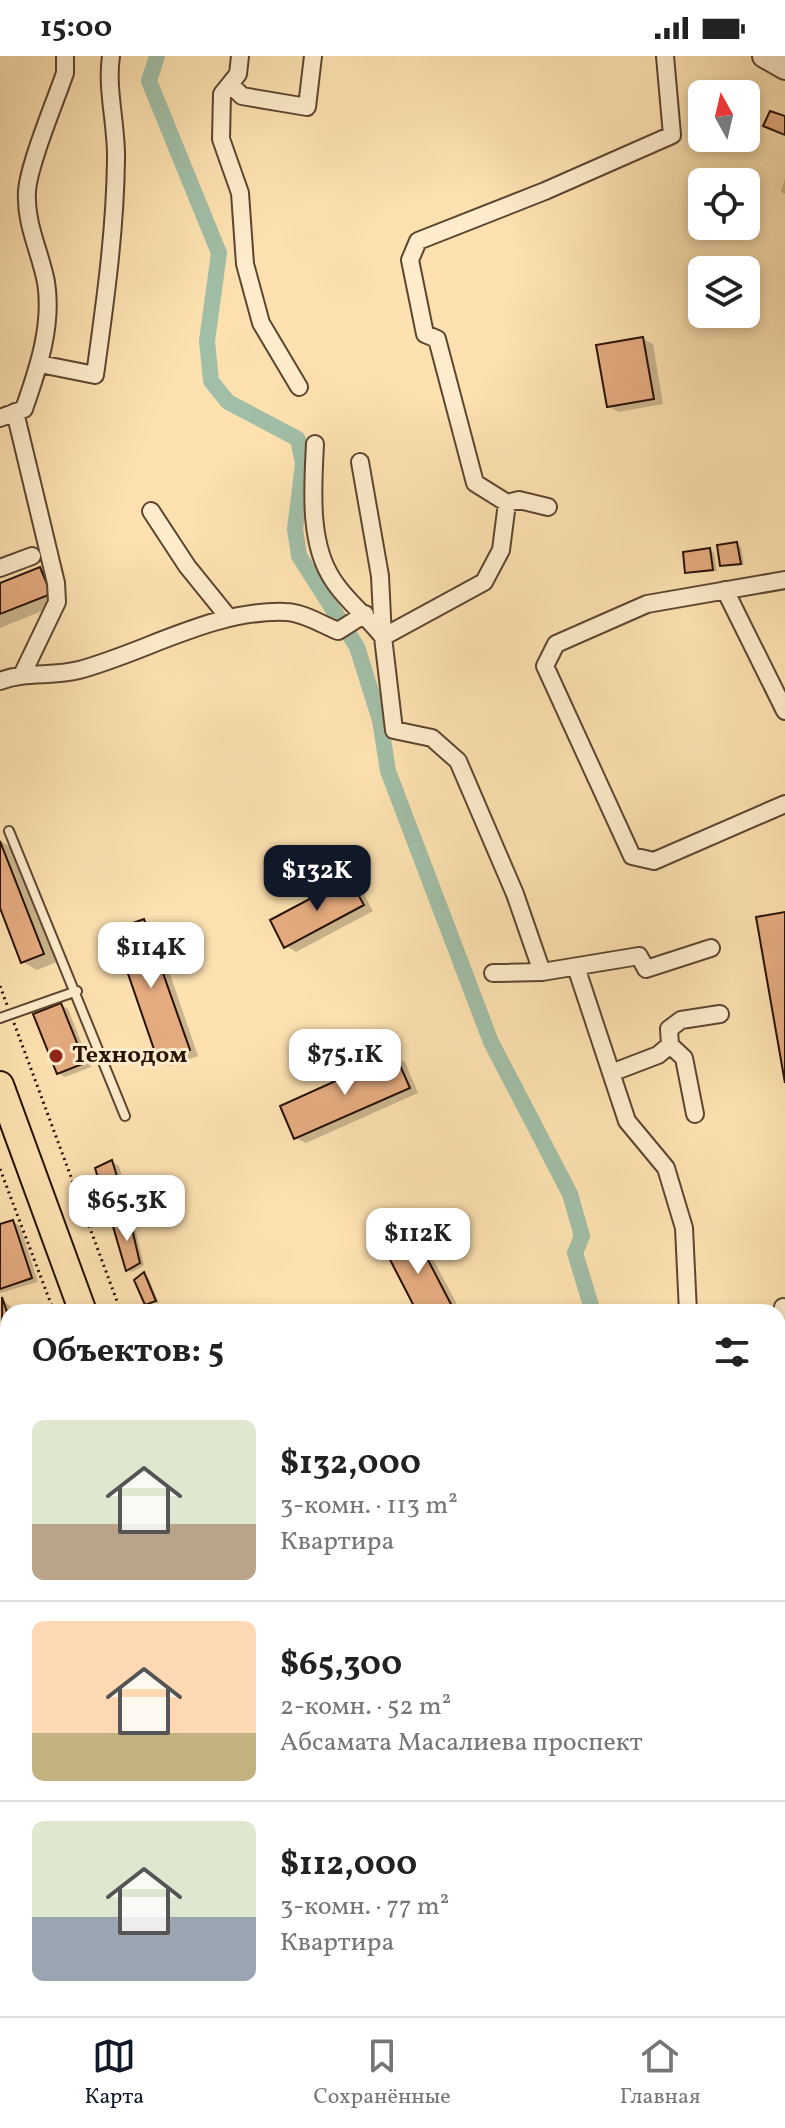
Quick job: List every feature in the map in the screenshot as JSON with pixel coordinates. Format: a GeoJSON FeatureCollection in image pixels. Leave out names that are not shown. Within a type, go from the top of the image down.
{"type":"FeatureCollection","features":[{"type":"Feature","properties":{"kind":"main road"},"geometry":{"type":"LineString","coordinates":[[0,1085],[80,1304]]}},
{"type":"Feature","properties":{"kind":"street"},"geometry":{"type":"LineString","coordinates":[[22,675],[57,602],[56,583],[7,415],[24,409],[40,364],[47,318],[46,282],[29,224],[27,189],[65,73],[65,56]]}},
{"type":"Feature","properties":{"kind":"street"},"geometry":{"type":"LineString","coordinates":[[40,364],[95,375],[114,238],[116,140],[109,72],[111,56]]}},
{"type":"Feature","properties":{"kind":"street"},"geometry":{"type":"LineString","coordinates":[[240,56],[238,74],[222,94],[221,139],[240,193],[245,264],[261,323],[299,387]]}},
{"type":"Feature","properties":{"kind":"street"},"geometry":{"type":"LineString","coordinates":[[230,84],[242,96],[307,107],[313,56]]}},
{"type":"Feature","properties":{"kind":"street"},"geometry":{"type":"LineString","coordinates":[[548,507],[519,500],[507,503],[475,483],[437,339],[425,334],[410,260],[418,241],[545,191],[672,135],[665,56]]}},
{"type":"Feature","properties":{"kind":"street"},"geometry":{"type":"LineString","coordinates":[[764,56],[785,68]]}},
{"type":"Feature","properties":{"kind":"street"},"geometry":{"type":"LineString","coordinates":[[315,444],[313,489],[320,553],[352,622]]}},
{"type":"Feature","properties":{"kind":"street"},"geometry":{"type":"LineString","coordinates":[[360,462],[380,576],[383,637],[394,730],[432,738],[458,761],[515,894],[542,972]]}},
{"type":"Feature","properties":{"kind":"street"},"geometry":{"type":"LineString","coordinates":[[383,637],[484,582],[501,550],[507,503]]}},
{"type":"Feature","properties":{"kind":"street"},"geometry":{"type":"LineString","coordinates":[[151,511],[187,566],[229,618]]}},
{"type":"Feature","properties":{"kind":"street"},"geometry":{"type":"LineString","coordinates":[[0,568],[32,556]]}},
{"type":"Feature","properties":{"kind":"street"},"geometry":{"type":"LineString","coordinates":[[785,580],[647,604],[556,644],[545,666],[632,856],[654,861],[785,804]]}},
{"type":"Feature","properties":{"kind":"street"},"geometry":{"type":"LineString","coordinates":[[725,590],[785,711]]}},
{"type":"Feature","properties":{"kind":"street"},"geometry":{"type":"LineString","coordinates":[[0,681],[22,675],[45,677],[79,670],[229,618],[289,612],[352,622],[383,637]]}},
{"type":"Feature","properties":{"kind":"street"},"geometry":{"type":"LineString","coordinates":[[493,973],[542,972],[639,956],[646,969],[711,948]]}},
{"type":"Feature","properties":{"kind":"street"},"geometry":{"type":"LineString","coordinates":[[576,967],[627,1121],[666,1168],[684,1228],[688,1304]]}},
{"type":"Feature","properties":{"kind":"street"},"geometry":{"type":"LineString","coordinates":[[695,1114],[684,1058],[670,1045],[669,1029],[681,1020],[720,1014]]}},
{"type":"Feature","properties":{"kind":"street"},"geometry":{"type":"LineString","coordinates":[[611,1073],[658,1055],[670,1045]]}},
{"type":"Feature","properties":{"kind":"lane"},"geometry":{"type":"LineString","coordinates":[[9,831],[77,991],[125,1116]]}},
{"type":"Feature","properties":{"kind":"lane"},"geometry":{"type":"LineString","coordinates":[[0,1018],[77,991]]}},
{"type":"Feature","properties":{"kind":"path"},"geometry":{"type":"LineString","coordinates":[[0,986],[118,1304]]}},
{"type":"Feature","properties":{"kind":"path"},"geometry":{"type":"LineString","coordinates":[[0,1169],[51,1304]]}},
{"type":"Feature","properties":{"kind":"building"},"geometry":{"type":"Polygon","coordinates":[[[770,111],[785,116],[785,135],[763,126],[770,111]]]}},
{"type":"Feature","properties":{"kind":"building"},"geometry":{"type":"Polygon","coordinates":[[[643,337],[654,399],[607,407],[596,345],[643,337]]]}},
{"type":"Feature","properties":{"kind":"building"},"geometry":{"type":"Polygon","coordinates":[[[737,542],[741,564],[720,566],[717,545],[737,542]]]}},
{"type":"Feature","properties":{"kind":"building"},"geometry":{"type":"Polygon","coordinates":[[[710,548],[713,570],[685,573],[683,552],[710,548]]]}},
{"type":"Feature","properties":{"kind":"building"},"geometry":{"type":"Polygon","coordinates":[[[40,567],[51,594],[0,614],[0,583],[40,567]]]}},
{"type":"Feature","properties":{"kind":"building"},"geometry":{"type":"Polygon","coordinates":[[[0,841],[44,954],[21,963],[0,908],[0,841]]]}},
{"type":"Feature","properties":{"kind":"building"},"geometry":{"type":"Polygon","coordinates":[[[349,878],[364,905],[284,948],[270,920],[349,878]]]}},
{"type":"Feature","properties":{"kind":"building"},"geometry":{"type":"Polygon","coordinates":[[[785,912],[785,1083],[756,917],[785,912]]]}},
{"type":"Feature","properties":{"kind":"building"},"geometry":{"type":"Polygon","coordinates":[[[144,919],[190,1050],[158,1061],[113,930],[144,919]]]}},
{"type":"Feature","properties":{"kind":"building"},"geometry":{"type":"Polygon","coordinates":[[[61,1003],[85,1063],[57,1074],[33,1014],[61,1003]]]}},
{"type":"Feature","properties":{"kind":"building"},"geometry":{"type":"Polygon","coordinates":[[[395,1054],[410,1088],[294,1139],[280,1106],[395,1054]]]}},
{"type":"Feature","properties":{"kind":"building"},"geometry":{"type":"Polygon","coordinates":[[[112,1160],[129,1216],[112,1223],[95,1168],[112,1160]]]}},
{"type":"Feature","properties":{"kind":"building"},"geometry":{"type":"Polygon","coordinates":[[[129,1216],[140,1263],[126,1271],[112,1223],[129,1216]]]}},
{"type":"Feature","properties":{"kind":"building"},"geometry":{"type":"Polygon","coordinates":[[[13,1220],[32,1278],[0,1289],[0,1224],[13,1220]]]}},
{"type":"Feature","properties":{"kind":"building"},"geometry":{"type":"Polygon","coordinates":[[[414,1233],[451,1304],[413,1304],[384,1248],[414,1233]]]}},
{"type":"Feature","properties":{"kind":"building"},"geometry":{"type":"Polygon","coordinates":[[[144,1272],[156,1301],[145,1304],[134,1280],[144,1272]]]}},
{"type":"Feature","properties":{"kind":"waterway"},"geometry":{"type":"LineString","coordinates":[[157,56],[149,81],[219,253],[207,341],[211,381],[228,402],[298,439],[303,464],[295,529],[299,556],[357,647],[380,720],[388,771],[491,1042],[570,1194],[582,1236],[575,1253],[591,1304]]}},
{"type":"Feature","properties":{"kind":"place","name":"Технодом"},"geometry":{"type":"Point","coordinates":[56,1056]}}]}
